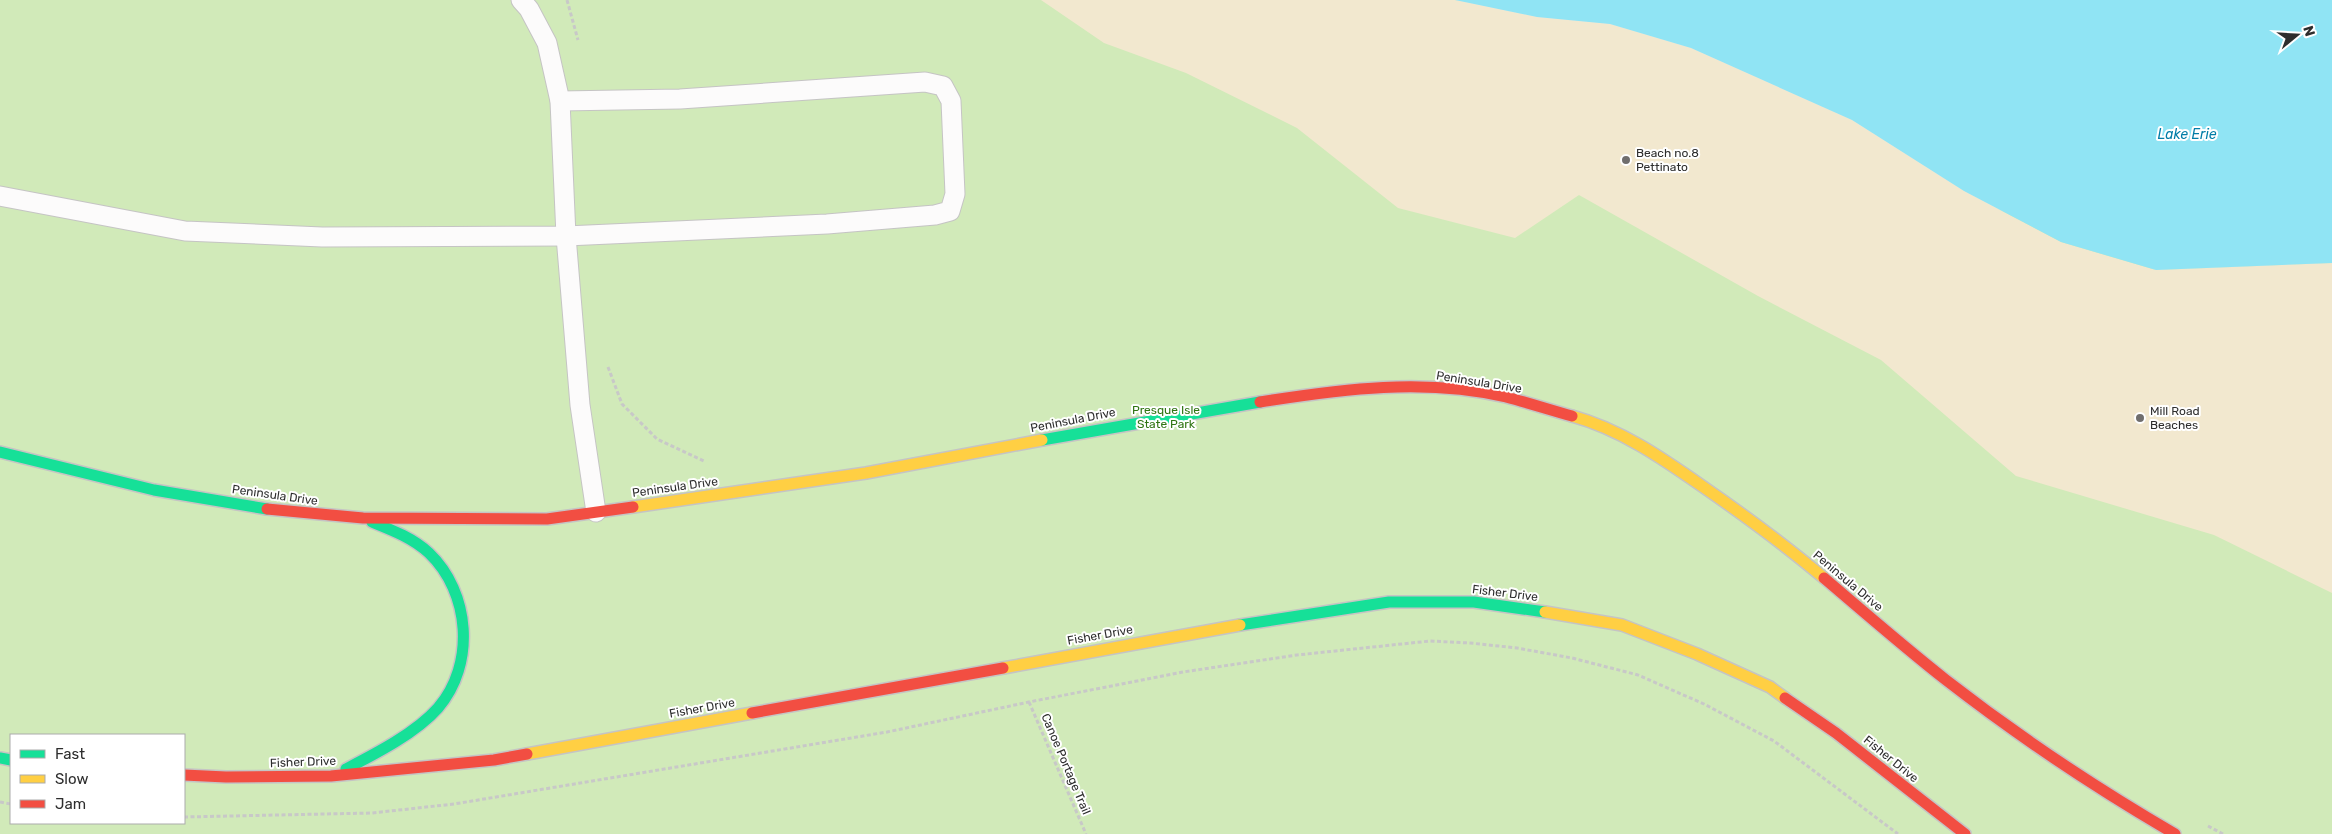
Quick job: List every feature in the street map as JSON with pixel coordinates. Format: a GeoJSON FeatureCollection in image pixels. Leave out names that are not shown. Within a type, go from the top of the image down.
{"type":"FeatureCollection","features":[{"type":"Feature","properties":{"kind":"street","name":"Peninsula Drive"},"geometry":{"type":"LineString","coordinates":[[0,452],[154,490],[282,512],[363,518],[547,520],[866,473],[1148,420],[1331,391],[1436,388],[1505,397],[1576,417],[1627,438],[1669,463],[1771,534],[1946,680],[2036,745],[2127,806],[2175,834]]}},
{"type":"Feature","properties":{"kind":"street"},"geometry":{"type":"LineString","coordinates":[[331,776],[386,748],[409,733],[440,706],[459,672],[464,642],[462,611],[453,585],[444,569],[429,552],[415,542],[363,518]]}},
{"type":"Feature","properties":{"kind":"street","name":"Fisher Drive"},"geometry":{"type":"LineString","coordinates":[[185,775],[226,777],[331,776],[494,760],[1282,617],[1390,602],[1474,602],[1622,625],[1697,654],[1770,687],[1836,733],[1965,834]]}},
{"type":"Feature","properties":{"kind":"lane"},"geometry":{"type":"LineString","coordinates":[[521,0],[529,9],[547,43],[560,101],[566,236],[580,405],[596,512]]}},
{"type":"Feature","properties":{"kind":"lane"},"geometry":{"type":"LineString","coordinates":[[0,196],[185,231],[322,237],[566,236],[827,224],[935,215],[950,210],[956,194],[951,101],[943,86],[925,82],[680,99],[560,101]]}},
{"type":"Feature","properties":{"kind":"path"},"geometry":{"type":"LineString","coordinates":[[566,0],[579,44]]}},
{"type":"Feature","properties":{"kind":"path"},"geometry":{"type":"LineString","coordinates":[[606,361],[622,404],[657,440],[707,462]]}},
{"type":"Feature","properties":{"kind":"path"},"geometry":{"type":"LineString","coordinates":[[185,816],[372,813],[454,804],[887,732],[1183,672],[1297,655],[1430,641],[1516,648],[1572,658],[1638,675],[1704,704],[1774,741],[1898,834]]}},
{"type":"Feature","properties":{"kind":"path","name":"Canoe Portage Trail"},"geometry":{"type":"LineString","coordinates":[[1029,702],[1086,834]]}},
{"type":"Feature","properties":{"kind":"path"},"geometry":{"type":"LineString","coordinates":[[2207,825],[2223,834]]}},
{"type":"Feature","properties":{"kind":"green space","name":"Presque Isle State Park"},"geometry":{"type":"Polygon","coordinates":[[[0,0],[1455,0],[2156,270],[2332,263],[2332,834],[0,834],[0,0]]]}},
{"type":"Feature","properties":{"kind":"sand"},"geometry":{"type":"Polygon","coordinates":[[[1041,0],[1455,0],[1537,17],[1610,24],[1691,48],[1852,120],[1964,191],[2061,242],[2156,270],[2332,263],[2332,593],[2214,535],[2016,476],[1881,360],[1758,296],[1579,195],[1515,238],[1398,208],[1297,128],[1186,73],[1104,43],[1041,0]]]}},
{"type":"Feature","properties":{"kind":"water","name":"Lake Erie"},"geometry":{"type":"Polygon","coordinates":[[[1455,0],[2332,0],[2332,263],[2156,270],[2061,242],[1964,191],[1852,120],[1691,48],[1610,24],[1537,17],[1455,0]]]}},
{"type":"Feature","properties":{"kind":"traffic: fast"},"geometry":{"type":"LineString","coordinates":[[1042,440],[1260,402]]}},
{"type":"Feature","properties":{"kind":"traffic: fast"},"geometry":{"type":"LineString","coordinates":[[0,452],[154,490],[267,509]]}},
{"type":"Feature","properties":{"kind":"traffic: fast"},"geometry":{"type":"LineString","coordinates":[[346,769],[407,734],[438,708],[450,690],[458,671],[463,650],[460,608],[453,587],[443,569],[429,553],[416,543],[372,522]]}},
{"type":"Feature","properties":{"kind":"traffic: fast"},"geometry":{"type":"LineString","coordinates":[[1240,625],[1389,602],[1474,602],[1545,612]]}},
{"type":"Feature","properties":{"kind":"traffic: fast"},"geometry":{"type":"LineString","coordinates":[[0,758],[10,760]]}},
{"type":"Feature","properties":{"kind":"traffic: slow"},"geometry":{"type":"LineString","coordinates":[[1572,416],[1607,428],[1656,455],[1749,519],[1824,578]]}},
{"type":"Feature","properties":{"kind":"traffic: slow"},"geometry":{"type":"LineString","coordinates":[[633,507],[866,473],[1042,440]]}},
{"type":"Feature","properties":{"kind":"traffic: slow"},"geometry":{"type":"LineString","coordinates":[[1545,612],[1622,625],[1697,654],[1770,687],[1785,698]]}},
{"type":"Feature","properties":{"kind":"traffic: slow"},"geometry":{"type":"LineString","coordinates":[[1003,668],[1240,625]]}},
{"type":"Feature","properties":{"kind":"traffic: slow"},"geometry":{"type":"LineString","coordinates":[[527,754],[752,713]]}},
{"type":"Feature","properties":{"kind":"traffic: jam"},"geometry":{"type":"LineString","coordinates":[[1260,402],[1383,387],[1445,388],[1476,391],[1506,397],[1572,416]]}},
{"type":"Feature","properties":{"kind":"traffic: jam"},"geometry":{"type":"LineString","coordinates":[[267,509],[363,518],[547,519],[633,507]]}},
{"type":"Feature","properties":{"kind":"traffic: jam"},"geometry":{"type":"LineString","coordinates":[[1824,578],[1930,668],[1973,701],[2087,780],[2175,834]]}},
{"type":"Feature","properties":{"kind":"traffic: jam"},"geometry":{"type":"LineString","coordinates":[[752,713],[1003,668]]}},
{"type":"Feature","properties":{"kind":"traffic: jam"},"geometry":{"type":"LineString","coordinates":[[1785,698],[1836,733],[1965,834]]}},
{"type":"Feature","properties":{"kind":"traffic: jam"},"geometry":{"type":"LineString","coordinates":[[185,775],[226,777],[331,776],[494,760],[527,754]]}},
{"type":"Feature","properties":{"kind":"place","name":"Beach no.8 Pettinato"},"geometry":{"type":"Point","coordinates":[1626,160]}},
{"type":"Feature","properties":{"kind":"place","name":"Mill Road Beaches"},"geometry":{"type":"Point","coordinates":[2140,418]}}]}
